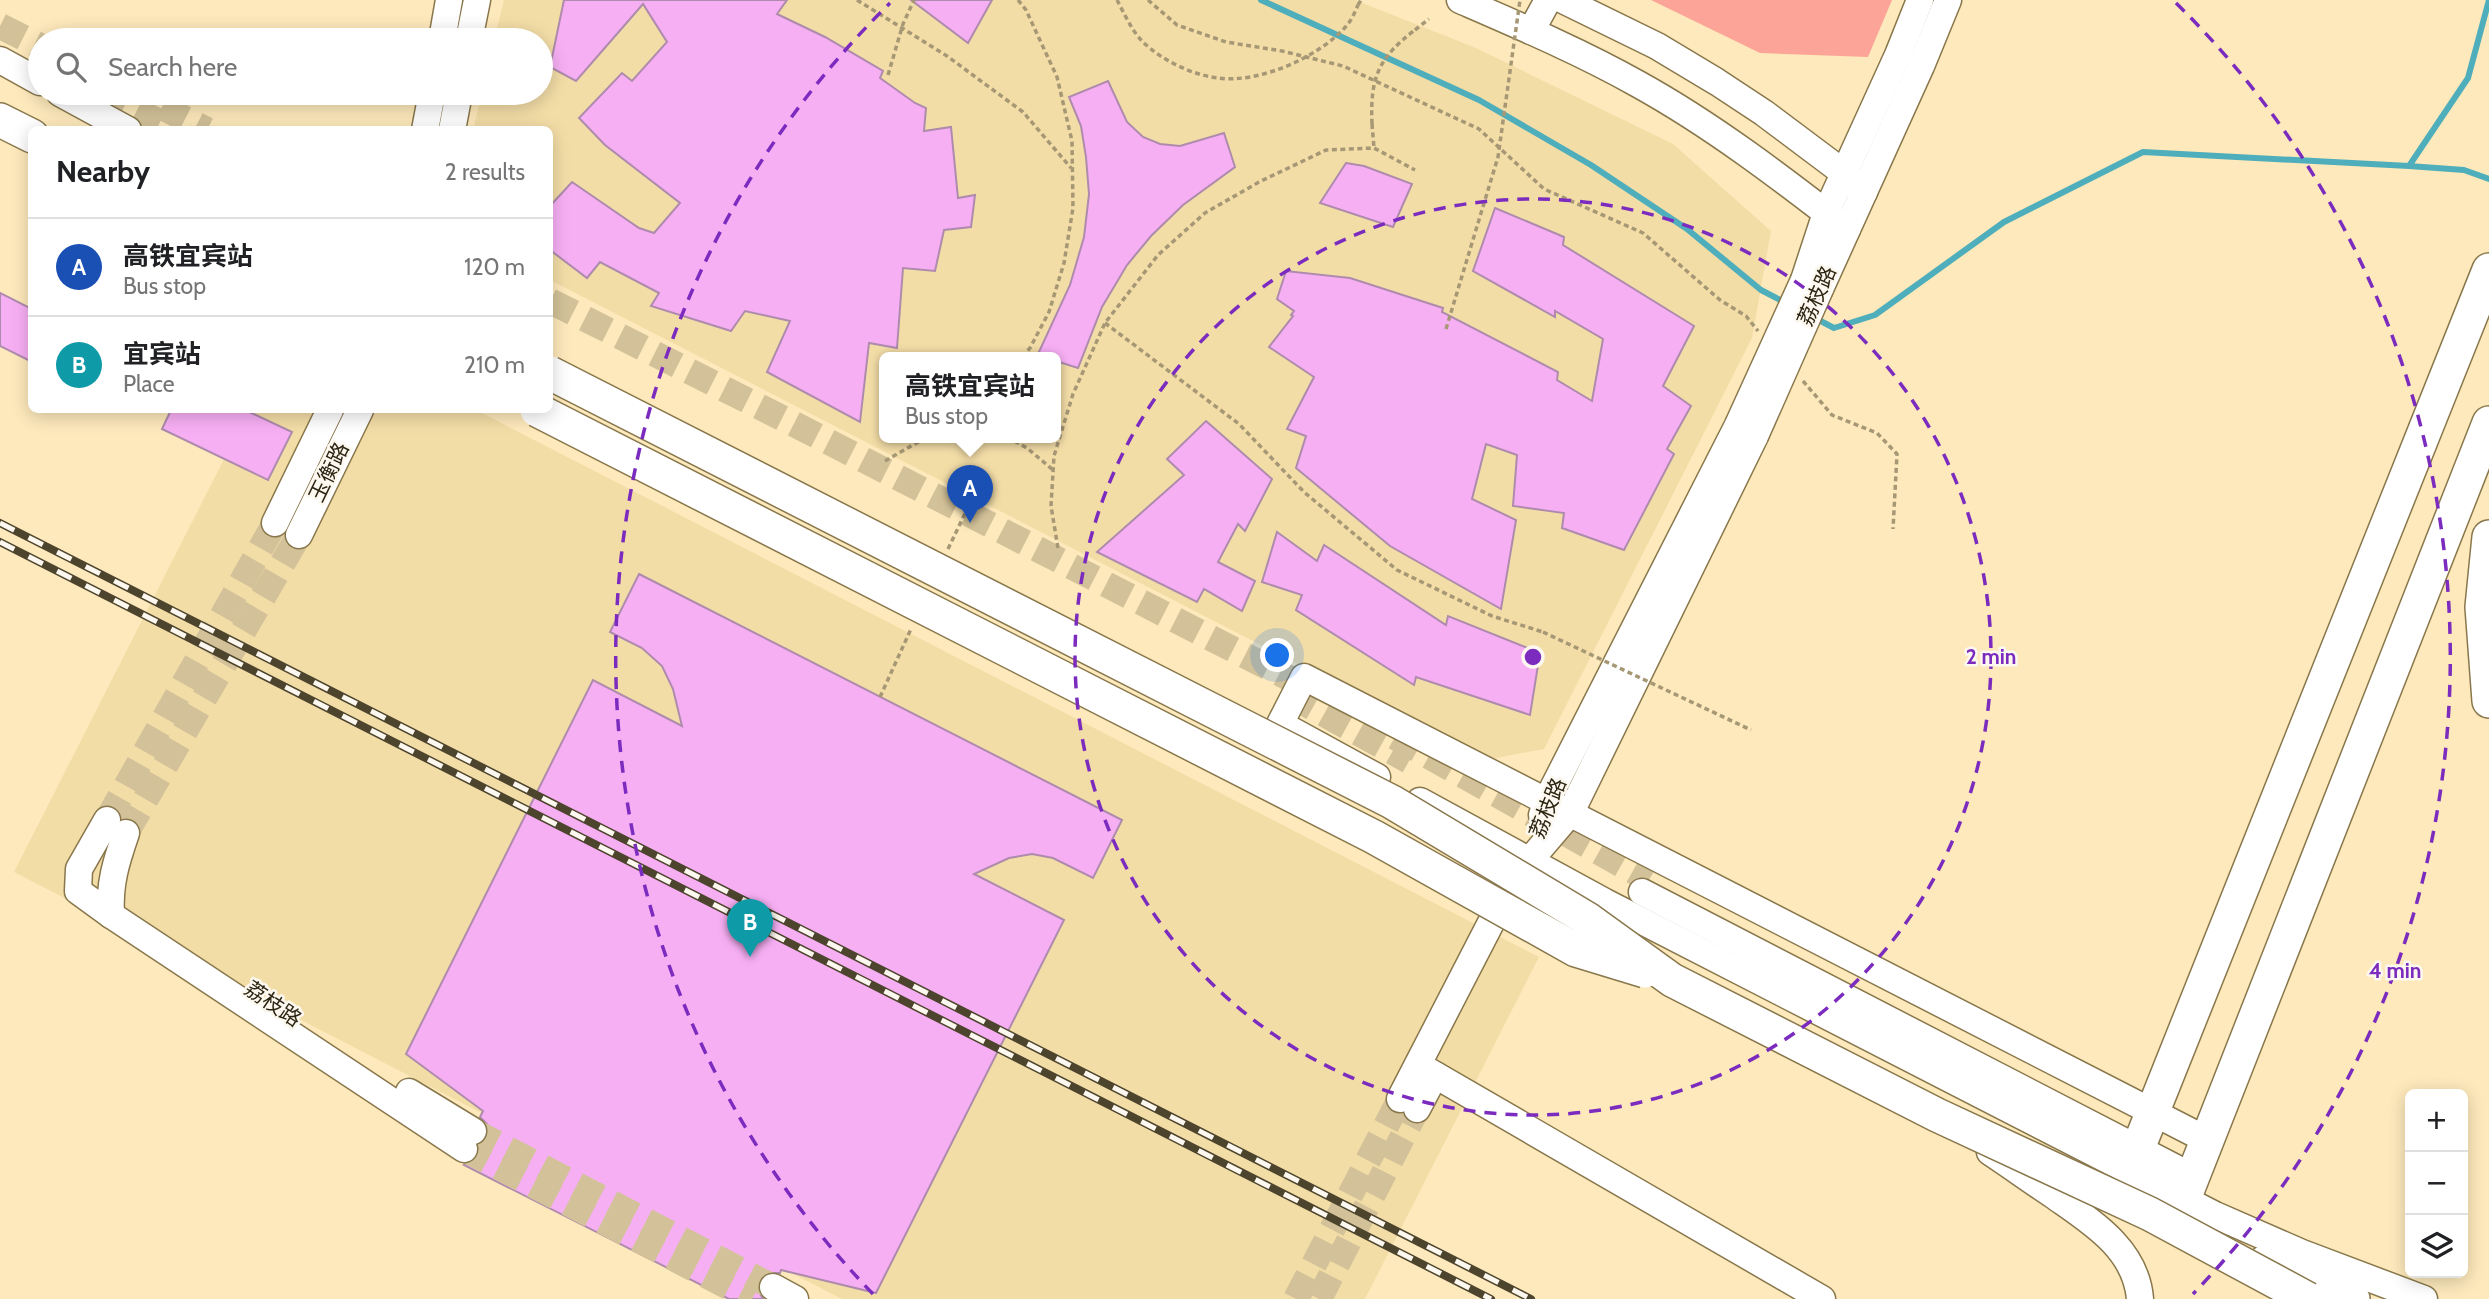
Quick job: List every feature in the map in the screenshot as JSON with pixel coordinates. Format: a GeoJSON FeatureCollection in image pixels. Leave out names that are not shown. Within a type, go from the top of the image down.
{"type":"FeatureCollection","features":[{"type":"Feature","properties":{"kind":"main road"},"geometry":{"type":"LineString","coordinates":[[0,120],[28,134]]}},
{"type":"Feature","properties":{"kind":"main road"},"geometry":{"type":"LineString","coordinates":[[2141,1142],[2489,270]]}},
{"type":"Feature","properties":{"kind":"main road"},"geometry":{"type":"LineString","coordinates":[[553,375],[1392,802],[1588,920],[1672,980],[1937,1115],[2150,1214],[2353,1299]]}},
{"type":"Feature","properties":{"kind":"main road"},"geometry":{"type":"LineString","coordinates":[[543,413],[1374,837],[1576,950],[1672,980]]}},
{"type":"Feature","properties":{"kind":"main road"},"geometry":{"type":"LineString","coordinates":[[2195,1170],[2489,423]]}},
{"type":"Feature","properties":{"kind":"main road"},"geometry":{"type":"LineString","coordinates":[[2489,537],[2482,607],[2489,701]]}},
{"type":"Feature","properties":{"kind":"main road"},"geometry":{"type":"LineString","coordinates":[[2150,1214],[2308,1299]]}},
{"type":"Feature","properties":{"kind":"street"},"geometry":{"type":"LineString","coordinates":[[444,28],[449,0]]}},
{"type":"Feature","properties":{"kind":"street"},"geometry":{"type":"LineString","coordinates":[[471,28],[477,0]]}},
{"type":"Feature","properties":{"kind":"street"},"geometry":{"type":"LineString","coordinates":[[1460,0],[1637,83],[1740,149],[1837,221]]}},
{"type":"Feature","properties":{"kind":"street"},"geometry":{"type":"LineString","coordinates":[[1531,31],[1548,0]]}},
{"type":"Feature","properties":{"kind":"street"},"geometry":{"type":"LineString","coordinates":[[1563,0],[1657,46],[1717,82],[1764,113],[1844,173],[1864,192]]}},
{"type":"Feature","properties":{"kind":"street","name":"荔枝路"},"geometry":{"type":"LineString","coordinates":[[1408,1104],[1510,887],[1559,806],[1746,430],[1812,284],[1837,221],[1844,173],[1920,0]]}},
{"type":"Feature","properties":{"kind":"street","name":"荔枝路"},"geometry":{"type":"LineString","coordinates":[[1837,221],[1864,192],[1948,0]]}},
{"type":"Feature","properties":{"kind":"street"},"geometry":{"type":"LineString","coordinates":[[0,60],[28,75]]}},
{"type":"Feature","properties":{"kind":"street"},"geometry":{"type":"LineString","coordinates":[[82,105],[121,126]]}},
{"type":"Feature","properties":{"kind":"street"},"geometry":{"type":"LineString","coordinates":[[426,126],[430,105]]}},
{"type":"Feature","properties":{"kind":"street"},"geometry":{"type":"LineString","coordinates":[[453,126],[457,105]]}},
{"type":"Feature","properties":{"kind":"street"},"geometry":{"type":"LineString","coordinates":[[0,109],[31,126]]}},
{"type":"Feature","properties":{"kind":"street"},"geometry":{"type":"LineString","coordinates":[[553,385],[1387,815],[1510,887]]}},
{"type":"Feature","properties":{"kind":"street","name":"玉衡路"},"geometry":{"type":"LineString","coordinates":[[275,523],[329,413]]}},
{"type":"Feature","properties":{"kind":"street","name":"玉衡路"},"geometry":{"type":"LineString","coordinates":[[299,535],[359,413]]}},
{"type":"Feature","properties":{"kind":"street"},"geometry":{"type":"LineString","coordinates":[[2141,1142],[1528,860],[1280,724],[1304,677],[1559,806],[2141,1142],[2195,1170]]}},
{"type":"Feature","properties":{"kind":"street","name":"荔枝路"},"geometry":{"type":"LineString","coordinates":[[110,904],[116,827],[79,880],[110,904],[330,1043],[469,1140]]}},
{"type":"Feature","properties":{"kind":"street"},"geometry":{"type":"LineString","coordinates":[[1646,886],[2195,1170],[2302,1253],[2424,1299]]}},
{"type":"Feature","properties":{"kind":"street"},"geometry":{"type":"LineString","coordinates":[[1426,1070],[1822,1299]]}},
{"type":"Feature","properties":{"kind":"street"},"geometry":{"type":"LineString","coordinates":[[1937,1115],[2107,1235],[2128,1261],[2135,1276],[2140,1299]]}},
{"type":"Feature","properties":{"kind":"path"},"geometry":{"type":"LineString","coordinates":[[858,0],[947,56],[1023,112],[1072,170]]}},
{"type":"Feature","properties":{"kind":"path"},"geometry":{"type":"LineString","coordinates":[[888,75],[903,24],[914,0]]}},
{"type":"Feature","properties":{"kind":"path"},"geometry":{"type":"LineString","coordinates":[[1018,0],[1026,10],[1058,77],[1072,141],[1073,208],[1064,263],[1049,312],[1026,352]]}},
{"type":"Feature","properties":{"kind":"path"},"geometry":{"type":"LineString","coordinates":[[1117,0],[1141,40],[1181,68],[1219,79],[1257,76],[1299,61],[1327,44],[1348,24],[1361,0]]}},
{"type":"Feature","properties":{"kind":"path"},"geometry":{"type":"LineString","coordinates":[[1148,0],[1177,25],[1226,42],[1282,51],[1343,66],[1479,128],[1544,189],[1643,233],[1720,300],[1746,316],[1763,336]]}},
{"type":"Feature","properties":{"kind":"path"},"geometry":{"type":"LineString","coordinates":[[1446,329],[1498,157],[1520,0]]}},
{"type":"Feature","properties":{"kind":"path"},"geometry":{"type":"LineString","coordinates":[[1374,148],[1371,103],[1377,71],[1401,40],[1429,19]]}},
{"type":"Feature","properties":{"kind":"path"},"geometry":{"type":"LineString","coordinates":[[1061,435],[1073,394],[1105,323],[1158,255],[1205,212],[1259,181],[1326,150],[1374,148],[1415,170]]}},
{"type":"Feature","properties":{"kind":"path"},"geometry":{"type":"LineString","coordinates":[[1105,323],[1239,424],[1304,492],[1396,570],[1492,616],[1543,632],[1751,730]]}},
{"type":"Feature","properties":{"kind":"path"},"geometry":{"type":"LineString","coordinates":[[1797,375],[1832,415],[1877,433],[1897,454],[1893,528]]}},
{"type":"Feature","properties":{"kind":"path"},"geometry":{"type":"LineString","coordinates":[[885,461],[916,443]]}},
{"type":"Feature","properties":{"kind":"path"},"geometry":{"type":"LineString","coordinates":[[1018,443],[1054,470]]}},
{"type":"Feature","properties":{"kind":"path"},"geometry":{"type":"LineString","coordinates":[[1058,548],[1051,506],[1055,456],[1059,443]]}},
{"type":"Feature","properties":{"kind":"shaded area"},"geometry":{"type":"Polygon","coordinates":[[[504,0],[1355,0],[1476,48],[1673,144],[1771,231],[1752,338],[1544,749],[1485,760],[553,282],[553,126],[474,126],[479,105],[553,105],[553,28],[497,28],[504,0]]]}},
{"type":"Feature","properties":{"kind":"shaded area"},"geometry":{"type":"Polygon","coordinates":[[[1651,0],[1892,0],[1868,57],[1760,53],[1651,0]]]}},
{"type":"Feature","properties":{"kind":"shaded area"},"geometry":{"type":"Polygon","coordinates":[[[247,413],[482,413],[1539,957],[1365,1299],[842,1299],[14,872],[247,413]]]}},
{"type":"Feature","properties":{"kind":"building"},"geometry":{"type":"Polygon","coordinates":[[[564,0],[787,0],[777,14],[825,37],[883,71],[880,78],[926,108],[924,131],[951,127],[958,198],[975,195],[971,227],[944,230],[935,271],[903,268],[897,348],[869,343],[860,422],[767,372],[790,321],[745,311],[731,331],[651,306],[659,293],[600,262],[587,278],[553,252],[553,203],[572,182],[639,228],[654,233],[680,203],[605,145],[579,118],[622,73],[632,81],[667,42],[643,4],[576,81],[553,69],[553,53],[564,0]]]}},
{"type":"Feature","properties":{"kind":"building"},"geometry":{"type":"Polygon","coordinates":[[[911,0],[992,0],[968,43],[911,0]]]}},
{"type":"Feature","properties":{"kind":"building"},"geometry":{"type":"Polygon","coordinates":[[[1108,81],[1127,122],[1143,137],[1160,144],[1180,146],[1224,133],[1235,167],[1183,205],[1151,236],[1127,265],[1102,307],[1078,368],[1061,363],[1061,352],[1039,352],[1070,285],[1084,237],[1089,194],[1086,157],[1081,126],[1069,97],[1108,81]]]}},
{"type":"Feature","properties":{"kind":"building"},"geometry":{"type":"Polygon","coordinates":[[[1346,163],[1364,166],[1412,184],[1393,227],[1320,203],[1346,163]]]}},
{"type":"Feature","properties":{"kind":"building"},"geometry":{"type":"Polygon","coordinates":[[[1495,208],[1564,237],[1563,245],[1694,326],[1663,386],[1691,406],[1667,449],[1674,454],[1624,550],[1562,528],[1564,513],[1513,506],[1517,455],[1486,444],[1472,499],[1516,520],[1501,609],[1390,546],[1296,468],[1306,436],[1287,429],[1314,377],[1269,347],[1293,316],[1291,315],[1294,311],[1277,299],[1286,271],[1350,278],[1443,308],[1442,312],[1558,372],[1557,380],[1592,401],[1603,339],[1555,311],[1555,317],[1473,271],[1495,208]]]}},
{"type":"Feature","properties":{"kind":"building"},"geometry":{"type":"Polygon","coordinates":[[[0,293],[28,307],[28,360],[0,346],[0,293]]]}},
{"type":"Feature","properties":{"kind":"building"},"geometry":{"type":"Polygon","coordinates":[[[170,413],[251,413],[292,432],[268,480],[162,429],[170,413]]]}},
{"type":"Feature","properties":{"kind":"building"},"geometry":{"type":"Polygon","coordinates":[[[1206,421],[1272,479],[1245,531],[1238,524],[1218,562],[1255,581],[1242,611],[1204,589],[1197,602],[1097,552],[1184,475],[1167,459],[1206,421]]]}},
{"type":"Feature","properties":{"kind":"building"},"geometry":{"type":"Polygon","coordinates":[[[1277,532],[1317,561],[1324,545],[1446,625],[1448,616],[1540,653],[1530,715],[1416,677],[1414,685],[1296,610],[1302,595],[1262,582],[1277,532]]]}},
{"type":"Feature","properties":{"kind":"building"},"geometry":{"type":"Polygon","coordinates":[[[639,574],[1122,820],[1093,878],[1053,858],[1032,854],[1009,858],[974,874],[1064,920],[876,1293],[781,1270],[780,1273],[765,1273],[760,1279],[757,1288],[763,1299],[729,1299],[464,1165],[477,1158],[479,1145],[487,1139],[487,1124],[480,1117],[483,1111],[406,1054],[593,680],[682,726],[673,689],[662,666],[642,648],[610,632],[639,574]]]}},
{"type":"Feature","properties":{"kind":"waterway"},"geometry":{"type":"LineString","coordinates":[[1261,0],[1479,100],[1591,165],[1687,229],[1761,290],[1788,304]]}},
{"type":"Feature","properties":{"kind":"waterway"},"geometry":{"type":"LineString","coordinates":[[1813,317],[1834,328],[1875,315],[2004,222],[2143,152],[2409,166],[2468,78],[2489,0]]}},
{"type":"Feature","properties":{"kind":"waterway"},"geometry":{"type":"LineString","coordinates":[[2409,166],[2464,170],[2489,179]]}},
{"type":"Feature","properties":{"kind":"tunnel"},"geometry":{"type":"LineString","coordinates":[[0,26],[28,40]]}},
{"type":"Feature","properties":{"kind":"tunnel"},"geometry":{"type":"LineString","coordinates":[[126,105],[167,126]]}},
{"type":"Feature","properties":{"kind":"tunnel"},"geometry":{"type":"LineString","coordinates":[[162,107],[199,126]]}},
{"type":"Feature","properties":{"kind":"tunnel"},"geometry":{"type":"LineString","coordinates":[[553,303],[1318,693]]}},
{"type":"Feature","properties":{"kind":"tunnel"},"geometry":{"type":"LineString","coordinates":[[107,820],[275,523]]}},
{"type":"Feature","properties":{"kind":"tunnel"},"geometry":{"type":"LineString","coordinates":[[126,833],[299,535]]}},
{"type":"Feature","properties":{"kind":"tunnel"},"geometry":{"type":"LineString","coordinates":[[1290,695],[1409,761]]}},
{"type":"Feature","properties":{"kind":"tunnel"},"geometry":{"type":"LineString","coordinates":[[1395,737],[1649,880]]}},
{"type":"Feature","properties":{"kind":"tunnel"},"geometry":{"type":"LineString","coordinates":[[1296,1299],[1400,1099]]}},
{"type":"Feature","properties":{"kind":"tunnel"},"geometry":{"type":"LineString","coordinates":[[1319,1299],[1417,1109]]}},
{"type":"Feature","properties":{"kind":"tunnel"},"geometry":{"type":"LineString","coordinates":[[473,1131],[773,1287]]}},
{"type":"Feature","properties":{"kind":"tunnel"},"geometry":{"type":"LineString","coordinates":[[464,1149],[752,1299]]}},
{"type":"Feature","properties":{"kind":"railway"},"geometry":{"type":"LineString","coordinates":[[0,523],[1531,1299]]}},
{"type":"Feature","properties":{"kind":"railway"},"geometry":{"type":"LineString","coordinates":[[0,542],[1491,1299]]}},
{"type":"Feature","properties":{"kind":"place","name":"高铁宜宾站"},"geometry":{"type":"Point","coordinates":[970,523]}},
{"type":"Feature","properties":{"kind":"place","name":"宜宾站"},"geometry":{"type":"Point","coordinates":[750,957]}}]}
